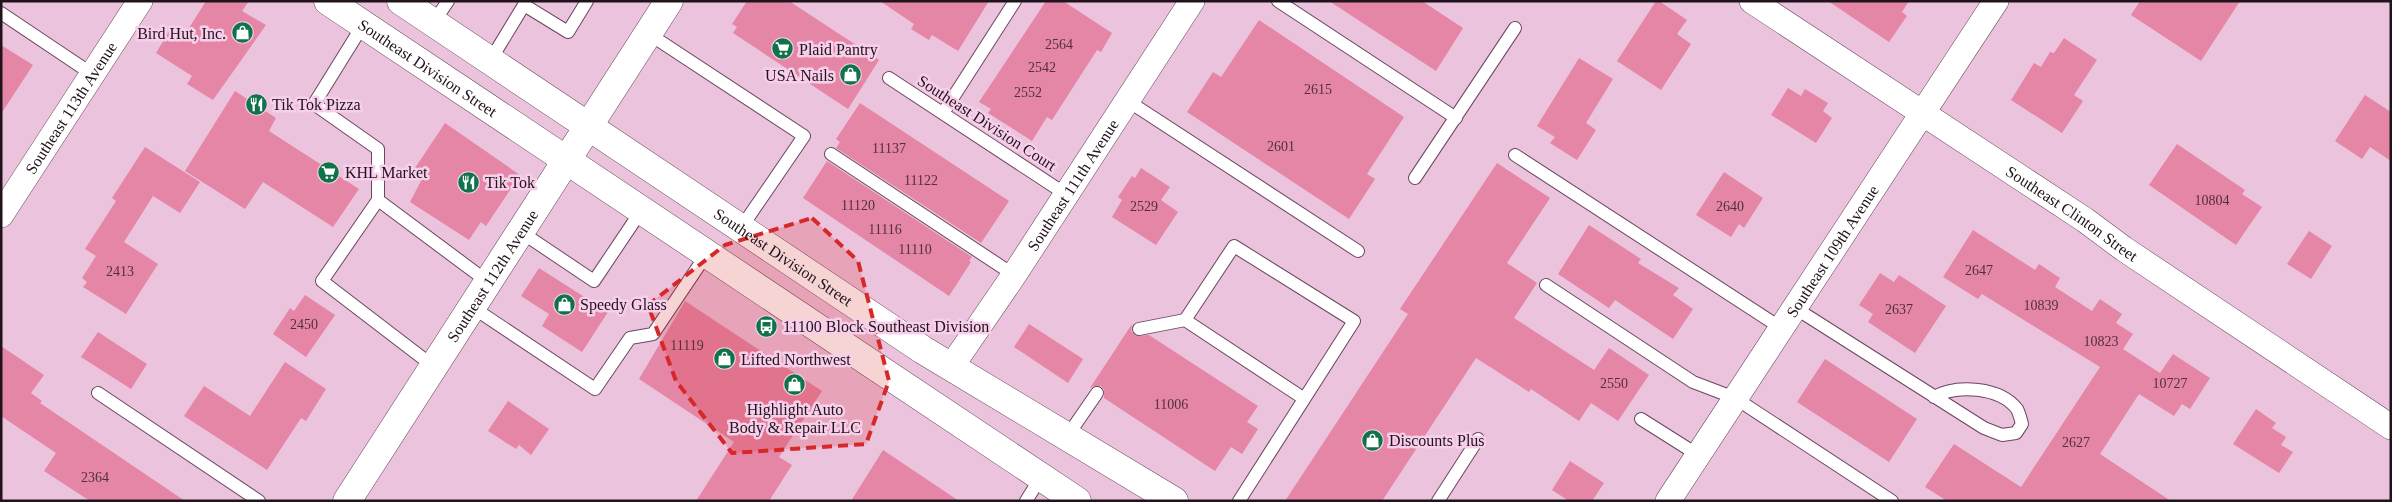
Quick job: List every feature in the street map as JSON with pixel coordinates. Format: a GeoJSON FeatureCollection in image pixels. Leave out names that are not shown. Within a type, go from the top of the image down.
{"type":"FeatureCollection","features":[{"type":"Feature","properties":{"kind":"main road","name":"Southeast Division Street"},"geometry":{"type":"LineString","coordinates":[[328,1],[566,162],[1077,501]]}},
{"type":"Feature","properties":{"kind":"main road","name":"Southeast Division Street"},"geometry":{"type":"LineString","coordinates":[[401,1],[440,12],[490,61],[588,127],[951,367],[1068,435],[1174,501]]}},
{"type":"Feature","properties":{"kind":"main road","name":"Southeast 112th Avenue"},"geometry":{"type":"LineString","coordinates":[[347,501],[669,1]]}},
{"type":"Feature","properties":{"kind":"street","name":"Southeast 113th Avenue"},"geometry":{"type":"LineString","coordinates":[[1,215],[140,1]]}},
{"type":"Feature","properties":{"kind":"street","name":"Southeast 111th Avenue"},"geometry":{"type":"LineString","coordinates":[[951,367],[1067,195],[1192,1]]}},
{"type":"Feature","properties":{"kind":"street","name":"Southeast Clinton Street"},"geometry":{"type":"LineString","coordinates":[[1752,1],[1923,113],[2391,427]]}},
{"type":"Feature","properties":{"kind":"street","name":"Southeast 109th Avenue"},"geometry":{"type":"LineString","coordinates":[[1668,501],[1996,1]]}},
{"type":"Feature","properties":{"kind":"lane"},"geometry":{"type":"LineString","coordinates":[[490,61],[522,3],[568,32],[587,1]]}},
{"type":"Feature","properties":{"kind":"lane"},"geometry":{"type":"LineString","coordinates":[[943,113],[1015,1]]}},
{"type":"Feature","properties":{"kind":"lane"},"geometry":{"type":"LineString","coordinates":[[1278,1],[1456,118]]}},
{"type":"Feature","properties":{"kind":"lane"},"geometry":{"type":"LineString","coordinates":[[1,13],[92,74]]}},
{"type":"Feature","properties":{"kind":"lane"},"geometry":{"type":"LineString","coordinates":[[363,25],[314,104],[378,149],[378,200],[322,281],[433,366]]}},
{"type":"Feature","properties":{"kind":"lane"},"geometry":{"type":"LineString","coordinates":[[1415,178],[1515,28]]}},
{"type":"Feature","properties":{"kind":"lane"},"geometry":{"type":"LineString","coordinates":[[649,34],[804,136],[741,228]]}},
{"type":"Feature","properties":{"kind":"lane","name":"Southeast Division Court"},"geometry":{"type":"LineString","coordinates":[[889,78],[1067,195]]}},
{"type":"Feature","properties":{"kind":"lane"},"geometry":{"type":"LineString","coordinates":[[1128,101],[1358,251]]}},
{"type":"Feature","properties":{"kind":"lane"},"geometry":{"type":"LineString","coordinates":[[831,154],[1014,275]]}},
{"type":"Feature","properties":{"kind":"lane"},"geometry":{"type":"LineString","coordinates":[[1515,155],[1788,318],[1934,397],[1984,428],[2002,435],[2016,433],[2022,424],[2017,410],[2000,396],[1967,388],[1946,390],[1934,397]]}},
{"type":"Feature","properties":{"kind":"lane"},"geometry":{"type":"LineString","coordinates":[[378,200],[488,282]]}},
{"type":"Feature","properties":{"kind":"lane"},"geometry":{"type":"LineString","coordinates":[[521,232],[594,281],[641,211]]}},
{"type":"Feature","properties":{"kind":"lane"},"geometry":{"type":"LineString","coordinates":[[1184,320],[1234,246],[1354,321],[1303,398],[1239,501]]}},
{"type":"Feature","properties":{"kind":"lane"},"geometry":{"type":"LineString","coordinates":[[472,307],[595,389],[630,338],[653,334],[706,255]]}},
{"type":"Feature","properties":{"kind":"lane"},"geometry":{"type":"LineString","coordinates":[[1546,285],[1693,382],[1735,398],[1892,501]]}},
{"type":"Feature","properties":{"kind":"lane"},"geometry":{"type":"LineString","coordinates":[[1139,329],[1184,320],[1303,398]]}},
{"type":"Feature","properties":{"kind":"lane"},"geometry":{"type":"LineString","coordinates":[[98,393],[259,501]]}},
{"type":"Feature","properties":{"kind":"lane"},"geometry":{"type":"LineString","coordinates":[[1068,435],[1097,393]]}},
{"type":"Feature","properties":{"kind":"lane"},"geometry":{"type":"LineString","coordinates":[[1641,419],[1698,455]]}},
{"type":"Feature","properties":{"kind":"lane"},"geometry":{"type":"LineString","coordinates":[[1438,501],[1478,439]]}},
{"type":"Feature","properties":{"kind":"lane"},"geometry":{"type":"LineString","coordinates":[[1026,501],[1041,477]]}},
{"type":"Feature","properties":{"kind":"highlighted area"},"geometry":{"type":"Polygon","coordinates":[[[812,218],[858,261],[889,381],[866,444],[732,453],[676,381],[648,305],[725,245],[812,218]]]}},
{"type":"Feature","properties":{"kind":"building"},"geometry":{"type":"Polygon","coordinates":[[[206,1],[249,1],[242,11],[266,25],[213,100],[187,84],[192,76],[156,53],[171,28],[184,36],[206,1]]]}},
{"type":"Feature","properties":{"kind":"building"},"geometry":{"type":"Polygon","coordinates":[[[747,1],[789,1],[879,60],[848,109],[733,33],[737,27],[732,24],[747,1]]]}},
{"type":"Feature","properties":{"kind":"building"},"geometry":{"type":"Polygon","coordinates":[[[880,1],[989,1],[958,51],[932,35],[929,40],[911,29],[914,24],[880,1]]]}},
{"type":"Feature","properties":{"kind":"building"},"geometry":{"type":"Polygon","coordinates":[[[1046,1],[1063,1],[1112,33],[1101,52],[1097,50],[1052,120],[1047,117],[1032,141],[988,113],[991,109],[979,102],[1046,1]]]}},
{"type":"Feature","properties":{"kind":"building"},"geometry":{"type":"Polygon","coordinates":[[[1329,1],[1422,1],[1463,28],[1436,71],[1329,1]]]}},
{"type":"Feature","properties":{"kind":"building"},"geometry":{"type":"Polygon","coordinates":[[[1656,1],[1659,1],[1687,20],[1677,34],[1691,44],[1661,90],[1617,61],[1656,1]]]}},
{"type":"Feature","properties":{"kind":"building"},"geometry":{"type":"Polygon","coordinates":[[[1828,1],[1909,1],[1902,12],[1907,16],[1889,42],[1828,1]]]}},
{"type":"Feature","properties":{"kind":"building"},"geometry":{"type":"Polygon","coordinates":[[[2140,1],[2240,1],[2201,61],[2131,15],[2140,1]]]}},
{"type":"Feature","properties":{"kind":"building"},"geometry":{"type":"Polygon","coordinates":[[[1259,20],[1404,117],[1367,174],[1375,179],[1349,219],[1187,112],[1213,72],[1221,77],[1259,20]]]}},
{"type":"Feature","properties":{"kind":"building"},"geometry":{"type":"Polygon","coordinates":[[[2064,38],[2097,60],[2074,95],[2083,101],[2062,133],[2011,100],[2034,63],[2041,67],[2050,52],[2054,53],[2064,38]]]}},
{"type":"Feature","properties":{"kind":"building"},"geometry":{"type":"Polygon","coordinates":[[[1,45],[33,65],[1,114],[1,45]]]}},
{"type":"Feature","properties":{"kind":"building"},"geometry":{"type":"Polygon","coordinates":[[[1579,58],[1613,79],[1586,123],[1596,130],[1577,160],[1550,143],[1555,137],[1537,126],[1579,58]]]}},
{"type":"Feature","properties":{"kind":"building"},"geometry":{"type":"Polygon","coordinates":[[[1788,88],[1801,96],[1805,89],[1828,103],[1823,111],[1832,118],[1816,143],[1771,115],[1788,88]]]}},
{"type":"Feature","properties":{"kind":"building"},"geometry":{"type":"Polygon","coordinates":[[[235,91],[276,118],[269,131],[359,189],[333,227],[263,182],[245,209],[185,171],[235,91]]]}},
{"type":"Feature","properties":{"kind":"building"},"geometry":{"type":"Polygon","coordinates":[[[2365,95],[2391,112],[2391,161],[2370,147],[2362,159],[2335,141],[2365,95]]]}},
{"type":"Feature","properties":{"kind":"building"},"geometry":{"type":"Polygon","coordinates":[[[860,103],[1009,201],[981,243],[836,148],[840,142],[836,139],[860,103]]]}},
{"type":"Feature","properties":{"kind":"building","name":"Tik Tok"},"geometry":{"type":"Polygon","coordinates":[[[445,123],[520,175],[486,226],[481,222],[469,240],[410,202],[421,181],[411,174],[445,123]]]}},
{"type":"Feature","properties":{"kind":"building"},"geometry":{"type":"Polygon","coordinates":[[[2177,144],[2245,190],[2242,194],[2262,207],[2236,245],[2149,185],[2177,144]]]}},
{"type":"Feature","properties":{"kind":"building"},"geometry":{"type":"Polygon","coordinates":[[[145,147],[200,182],[180,213],[153,196],[124,242],[158,264],[126,314],[83,287],[87,282],[82,278],[96,256],[85,249],[116,201],[112,198],[145,147]]]}},
{"type":"Feature","properties":{"kind":"building"},"geometry":{"type":"Polygon","coordinates":[[[827,161],[972,257],[969,261],[971,262],[949,296],[803,198],[827,161]]]}},
{"type":"Feature","properties":{"kind":"building"},"geometry":{"type":"Polygon","coordinates":[[[1497,163],[1550,198],[1507,263],[1537,283],[1514,318],[1594,370],[1609,348],[1649,375],[1618,421],[1591,403],[1579,421],[1531,389],[1529,392],[1476,358],[1382,501],[1285,501],[1408,314],[1400,309],[1497,163]]]}},
{"type":"Feature","properties":{"kind":"building"},"geometry":{"type":"Polygon","coordinates":[[[1141,168],[1170,187],[1161,200],[1178,212],[1156,245],[1112,217],[1122,200],[1118,197],[1132,176],[1135,178],[1141,168]]]}},
{"type":"Feature","properties":{"kind":"building"},"geometry":{"type":"Polygon","coordinates":[[[1724,172],[1763,198],[1744,228],[1739,224],[1731,237],[1696,215],[1724,172]]]}},
{"type":"Feature","properties":{"kind":"building"},"geometry":{"type":"Polygon","coordinates":[[[1589,225],[1641,259],[1638,263],[1679,288],[1673,295],[1693,309],[1673,339],[1615,300],[1609,308],[1558,274],[1589,225]]]}},
{"type":"Feature","properties":{"kind":"building"},"geometry":{"type":"Polygon","coordinates":[[[1973,230],[2035,270],[2039,264],[2060,278],[2055,287],[2092,311],[2100,299],[2122,314],[2116,323],[2133,334],[2123,349],[2160,373],[2173,354],[2210,378],[2190,409],[2182,404],[2174,416],[2139,394],[2100,454],[2171,501],[1947,501],[1925,487],[1954,444],[2021,487],[2100,367],[1982,294],[1978,299],[1943,277],[1973,230]]]}},
{"type":"Feature","properties":{"kind":"building"},"geometry":{"type":"Polygon","coordinates":[[[2309,231],[2332,246],[2311,279],[2287,264],[2309,231]]]}},
{"type":"Feature","properties":{"kind":"building","name":"Speedy Glass"},"geometry":{"type":"Polygon","coordinates":[[[539,268],[608,312],[582,352],[542,326],[549,314],[521,296],[539,268]]]}},
{"type":"Feature","properties":{"kind":"building"},"geometry":{"type":"Polygon","coordinates":[[[1880,273],[1894,282],[1899,275],[1946,306],[1915,353],[1868,322],[1873,314],[1859,305],[1880,273]]]}},
{"type":"Feature","properties":{"kind":"building"},"geometry":{"type":"Polygon","coordinates":[[[305,295],[335,315],[306,357],[273,334],[290,308],[294,311],[305,295]]]}},
{"type":"Feature","properties":{"kind":"building"},"geometry":{"type":"Polygon","coordinates":[[[685,301],[822,391],[779,457],[792,465],[769,501],[696,501],[734,442],[639,379],[685,301]]]}},
{"type":"Feature","properties":{"kind":"building"},"geometry":{"type":"Polygon","coordinates":[[[1029,324],[1083,359],[1068,383],[1014,347],[1029,324]]]}},
{"type":"Feature","properties":{"kind":"building"},"geometry":{"type":"Polygon","coordinates":[[[1132,324],[1131,331],[1136,336],[1149,335],[1258,406],[1247,422],[1258,429],[1242,454],[1231,447],[1215,471],[1104,398],[1104,390],[1101,386],[1090,388],[1132,324]]]}},
{"type":"Feature","properties":{"kind":"building"},"geometry":{"type":"Polygon","coordinates":[[[98,332],[147,364],[131,389],[81,357],[98,332]]]}},
{"type":"Feature","properties":{"kind":"building"},"geometry":{"type":"Polygon","coordinates":[[[1,346],[44,375],[31,393],[42,401],[40,403],[185,501],[90,501],[44,471],[56,453],[1,416],[1,346]]]}},
{"type":"Feature","properties":{"kind":"building"},"geometry":{"type":"Polygon","coordinates":[[[1825,359],[1917,419],[1889,462],[1797,402],[1825,359]]]}},
{"type":"Feature","properties":{"kind":"building"},"geometry":{"type":"Polygon","coordinates":[[[285,362],[326,389],[306,421],[301,418],[267,470],[184,416],[204,386],[250,416],[285,362]]]}},
{"type":"Feature","properties":{"kind":"building"},"geometry":{"type":"Polygon","coordinates":[[[508,401],[549,429],[531,455],[519,445],[516,449],[488,431],[508,401]]]}},
{"type":"Feature","properties":{"kind":"building"},"geometry":{"type":"Polygon","coordinates":[[[2256,409],[2276,423],[2272,428],[2286,437],[2281,445],[2293,452],[2279,473],[2233,444],[2256,409]]]}},
{"type":"Feature","properties":{"kind":"building"},"geometry":{"type":"Polygon","coordinates":[[[883,450],[959,501],[851,501],[883,450]]]}},
{"type":"Feature","properties":{"kind":"building"},"geometry":{"type":"Polygon","coordinates":[[[1570,461],[1604,483],[1592,501],[1569,501],[1552,490],[1570,461]]]}},
{"type":"Feature","properties":{"kind":"place","name":"Bird Hut, Inc."},"geometry":{"type":"Point","coordinates":[242,33]}},
{"type":"Feature","properties":{"kind":"place","name":"Plaid Pantry"},"geometry":{"type":"Point","coordinates":[783,49]}},
{"type":"Feature","properties":{"kind":"place","name":"USA Nails"},"geometry":{"type":"Point","coordinates":[850,75]}},
{"type":"Feature","properties":{"kind":"place","name":"Tik Tok Pizza"},"geometry":{"type":"Point","coordinates":[256,104]}},
{"type":"Feature","properties":{"kind":"place","name":"KHL Market"},"geometry":{"type":"Point","coordinates":[329,172]}},
{"type":"Feature","properties":{"kind":"place","name":"Tik Tok"},"geometry":{"type":"Point","coordinates":[469,182]}},
{"type":"Feature","properties":{"kind":"place","name":"Speedy Glass"},"geometry":{"type":"Point","coordinates":[564,304]}},
{"type":"Feature","properties":{"kind":"place","name":"11100 Block Southeast Division"},"geometry":{"type":"Point","coordinates":[767,326]}},
{"type":"Feature","properties":{"kind":"place","name":"Lifted Northwest"},"geometry":{"type":"Point","coordinates":[725,359]}},
{"type":"Feature","properties":{"kind":"place","name":"Highlight Auto Body & Repair LLC"},"geometry":{"type":"Point","coordinates":[795,385]}},
{"type":"Feature","properties":{"kind":"place","name":"Discounts Plus"},"geometry":{"type":"Point","coordinates":[1373,440]}}]}
